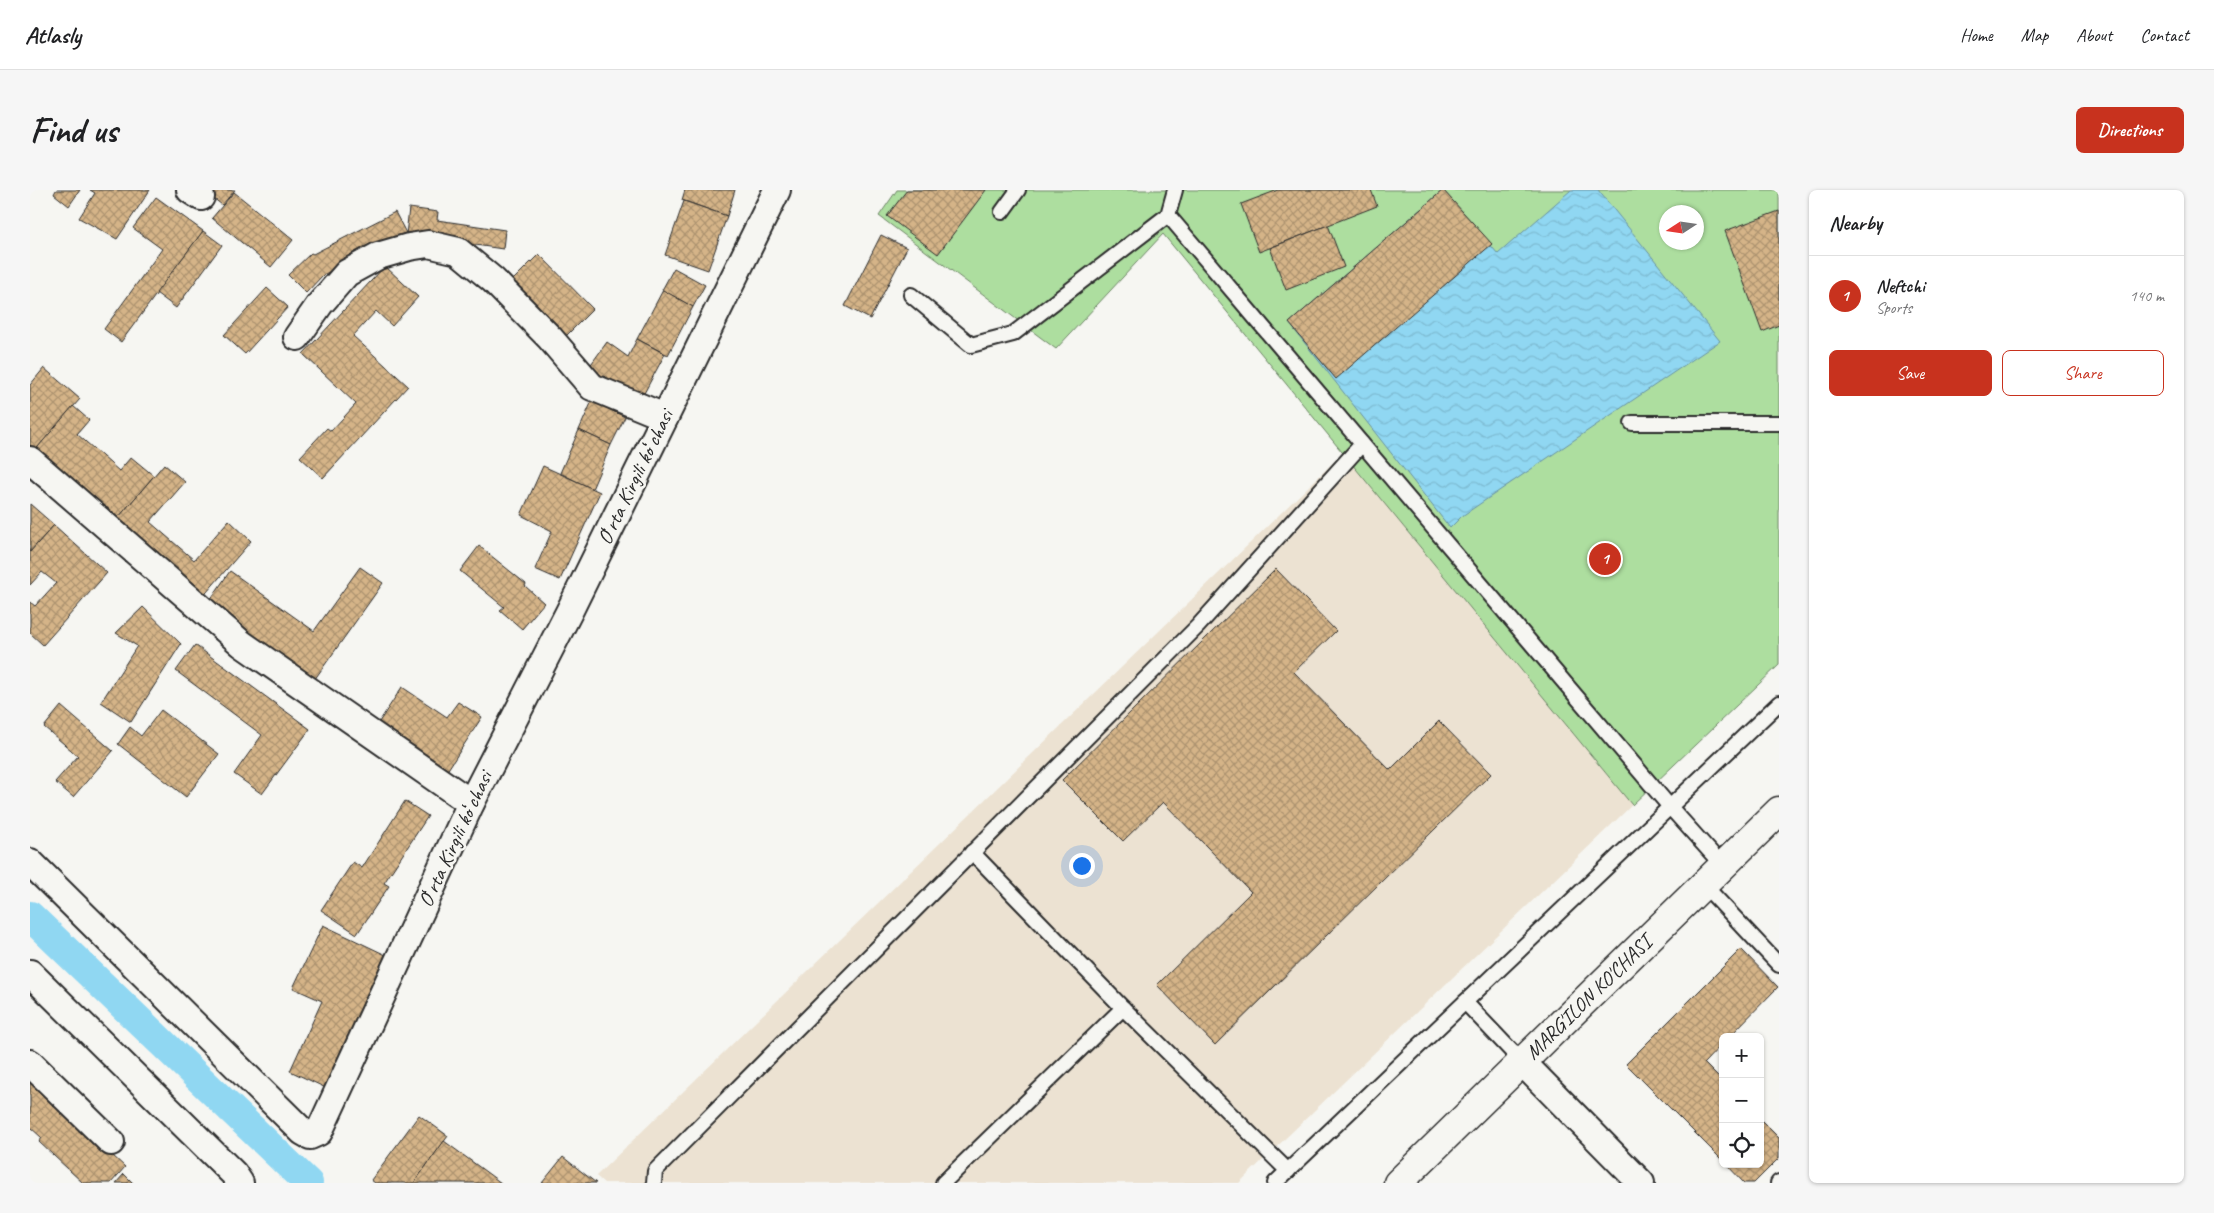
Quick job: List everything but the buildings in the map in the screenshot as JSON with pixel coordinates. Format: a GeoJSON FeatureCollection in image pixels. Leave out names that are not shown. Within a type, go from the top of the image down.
{"type":"FeatureCollection","features":[{"type":"Feature","properties":{"kind":"main road","name":"MARG'ILON KO'CHASI"},"geometry":{"type":"LineString","coordinates":[[1398,1183],[1779,811]]}},
{"type":"Feature","properties":{"kind":"street","name":"Oʻrta Kirgili koʻchasi"},"geometry":{"type":"LineString","coordinates":[[30,862],[303,1132],[310,1136],[319,1132],[471,803],[777,190]]}},
{"type":"Feature","properties":{"kind":"street"},"geometry":{"type":"LineString","coordinates":[[296,337],[320,304],[347,273],[378,256],[409,247],[428,244],[458,251],[493,280],[550,338],[592,387],[665,417]]}},
{"type":"Feature","properties":{"kind":"street"},"geometry":{"type":"LineString","coordinates":[[30,460],[242,644],[471,803]]}},
{"type":"Feature","properties":{"kind":"street"},"geometry":{"type":"LineString","coordinates":[[30,974],[234,1174],[240,1183]]}},
{"type":"Feature","properties":{"kind":"street"},"geometry":{"type":"LineString","coordinates":[[1522,1062],[1640,1183]]}},
{"type":"Feature","properties":{"kind":"street"},"geometry":{"type":"LineString","coordinates":[[30,1063],[111,1142]]}},
{"type":"Feature","properties":{"kind":"lane"},"geometry":{"type":"LineString","coordinates":[[1002,212],[1018,190]]}},
{"type":"Feature","properties":{"kind":"lane"},"geometry":{"type":"LineString","coordinates":[[911,295],[971,345],[1013,334],[1168,215],[1175,190]]}},
{"type":"Feature","properties":{"kind":"lane"},"geometry":{"type":"LineString","coordinates":[[1168,215],[1670,807],[1713,875],[1779,965]]}},
{"type":"Feature","properties":{"kind":"lane"},"geometry":{"type":"LineString","coordinates":[[1632,423],[1779,423]]}},
{"type":"Feature","properties":{"kind":"lane"},"geometry":{"type":"LineString","coordinates":[[654,1183],[655,1171],[1198,626],[1362,444]]}},
{"type":"Feature","properties":{"kind":"lane"},"geometry":{"type":"LineString","coordinates":[[1275,1183],[1779,702]]}},
{"type":"Feature","properties":{"kind":"lane"},"geometry":{"type":"LineString","coordinates":[[972,852],[1123,1008],[1288,1171]]}},
{"type":"Feature","properties":{"kind":"lane"},"geometry":{"type":"LineString","coordinates":[[1465,1002],[1522,1062]]}},
{"type":"Feature","properties":{"kind":"lane"},"geometry":{"type":"LineString","coordinates":[[943,1183],[1123,1008]]}},
{"type":"Feature","properties":{"kind":"shaded area"},"geometry":{"type":"Polygon","coordinates":[[[1343,453],[1632,805],[1239,1183],[604,1183],[596,1176],[1343,453]]]}},
{"type":"Feature","properties":{"kind":"green space"},"geometry":{"type":"Polygon","coordinates":[[[897,190],[1779,190],[1779,665],[1632,805],[1163,234],[1056,349],[879,216],[897,190]]]}},
{"type":"Feature","properties":{"kind":"water"},"geometry":{"type":"Polygon","coordinates":[[[1443,190],[1498,254],[1571,190],[1598,190],[1720,341],[1462,516],[1450,528],[1289,323],[1443,190]]]}},
{"type":"Feature","properties":{"kind":"waterway"},"geometry":{"type":"LineString","coordinates":[[30,916],[308,1183]]}},
{"type":"Feature","properties":{"kind":"place","name":"Neftchi"},"geometry":{"type":"Point","coordinates":[1605,559]}}]}
